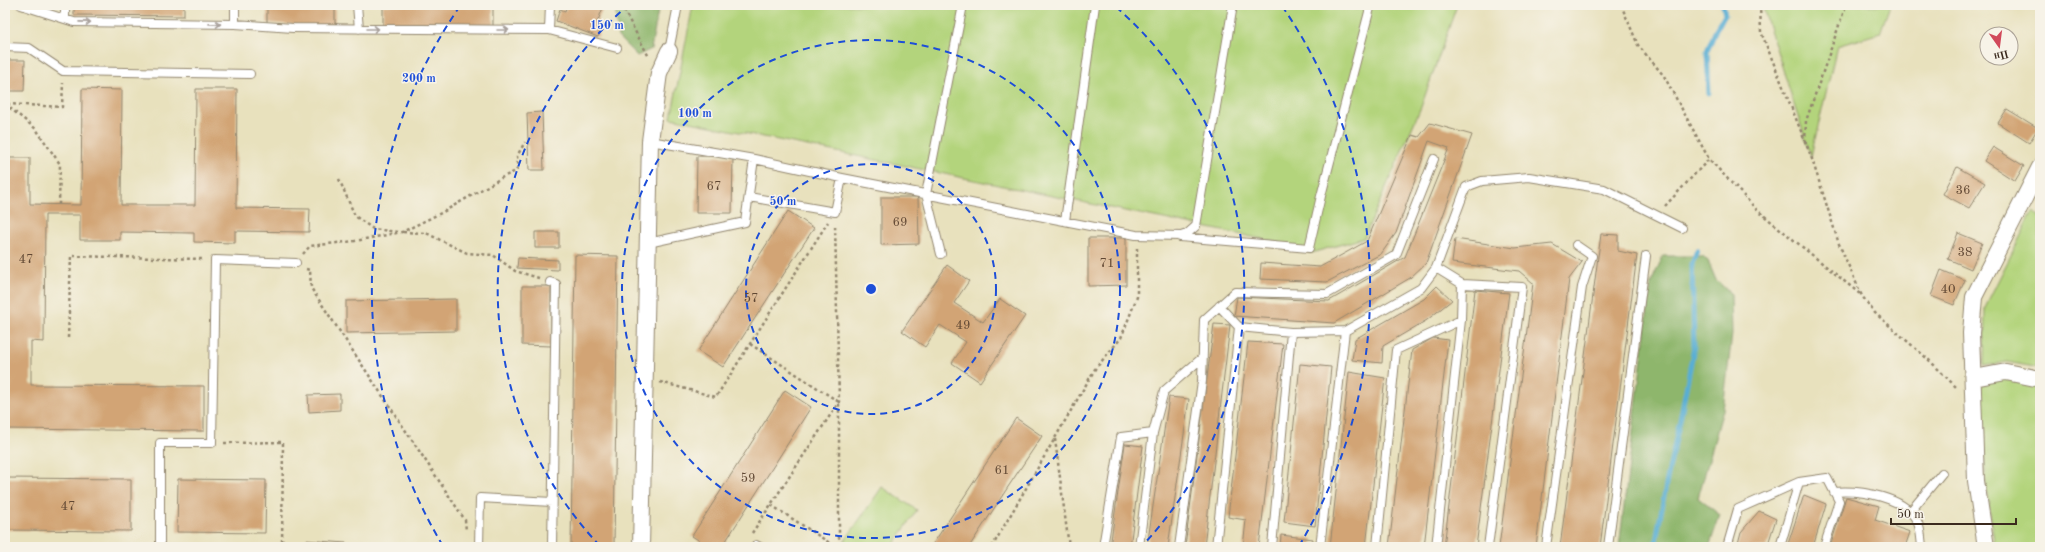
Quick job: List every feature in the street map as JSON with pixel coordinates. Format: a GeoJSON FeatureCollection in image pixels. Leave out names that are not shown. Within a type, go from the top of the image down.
{"type":"FeatureCollection","features":[{"type":"Feature","properties":{"kind":"street"},"geometry":{"type":"LineString","coordinates":[[641,547],[650,141],[659,73],[669,51]]}},
{"type":"Feature","properties":{"kind":"street"},"geometry":{"type":"LineString","coordinates":[[1986,547],[1976,481],[1974,378],[1971,333],[1974,297],[2040,167]]}},
{"type":"Feature","properties":{"kind":"street"},"geometry":{"type":"LineString","coordinates":[[1974,378],[2006,372],[2040,379]]}},
{"type":"Feature","properties":{"kind":"lane"},"geometry":{"type":"LineString","coordinates":[[21,5],[74,22],[235,24],[293,28],[549,30],[617,48]]}},
{"type":"Feature","properties":{"kind":"lane"},"geometry":{"type":"LineString","coordinates":[[65,5],[65,19]]}},
{"type":"Feature","properties":{"kind":"lane"},"geometry":{"type":"LineString","coordinates":[[235,5],[235,24]]}},
{"type":"Feature","properties":{"kind":"lane"},"geometry":{"type":"LineString","coordinates":[[354,29],[357,5]]}},
{"type":"Feature","properties":{"kind":"lane"},"geometry":{"type":"LineString","coordinates":[[549,30],[550,5]]}},
{"type":"Feature","properties":{"kind":"lane"},"geometry":{"type":"LineString","coordinates":[[669,51],[678,5]]}},
{"type":"Feature","properties":{"kind":"lane"},"geometry":{"type":"LineString","coordinates":[[941,254],[926,194],[963,5]]}},
{"type":"Feature","properties":{"kind":"lane"},"geometry":{"type":"LineString","coordinates":[[1064,221],[1095,5]]}},
{"type":"Feature","properties":{"kind":"lane"},"geometry":{"type":"LineString","coordinates":[[1173,236],[1187,234],[1196,226],[1233,5]]}},
{"type":"Feature","properties":{"kind":"lane"},"geometry":{"type":"LineString","coordinates":[[650,141],[754,158],[842,178],[1136,235],[1173,236],[1309,248],[1370,8]]}},
{"type":"Feature","properties":{"kind":"lane"},"geometry":{"type":"LineString","coordinates":[[5,47],[29,48],[63,71],[250,74]]}},
{"type":"Feature","properties":{"kind":"lane"},"geometry":{"type":"LineString","coordinates":[[648,243],[745,222],[754,158]]}},
{"type":"Feature","properties":{"kind":"lane"},"geometry":{"type":"LineString","coordinates":[[1179,547],[1202,381],[1204,320],[1235,292],[1327,294],[1396,255],[1434,159]]}},
{"type":"Feature","properties":{"kind":"lane"},"geometry":{"type":"LineString","coordinates":[[1219,306],[1239,326],[1291,332],[1345,331],[1420,288],[1436,268],[1466,187],[1482,181],[1529,177],[1604,189],[1682,228]]}},
{"type":"Feature","properties":{"kind":"lane"},"geometry":{"type":"LineString","coordinates":[[749,197],[835,212],[842,178]]}},
{"type":"Feature","properties":{"kind":"lane"},"geometry":{"type":"LineString","coordinates":[[1546,547],[1582,287],[1592,256],[1576,245]]}},
{"type":"Feature","properties":{"kind":"lane"},"geometry":{"type":"LineString","coordinates":[[1608,547],[1646,256]]}},
{"type":"Feature","properties":{"kind":"lane"},"geometry":{"type":"LineString","coordinates":[[160,547],[160,443],[212,443],[215,260],[296,263]]}},
{"type":"Feature","properties":{"kind":"lane"},"geometry":{"type":"LineString","coordinates":[[1436,268],[1462,284],[1522,287],[1488,547]]}},
{"type":"Feature","properties":{"kind":"lane"},"geometry":{"type":"LineString","coordinates":[[550,282],[556,284],[552,547]]}},
{"type":"Feature","properties":{"kind":"lane"},"geometry":{"type":"LineString","coordinates":[[1436,547],[1461,320],[1462,284]]}},
{"type":"Feature","properties":{"kind":"lane"},"geometry":{"type":"LineString","coordinates":[[1377,547],[1396,350],[1461,320]]}},
{"type":"Feature","properties":{"kind":"lane"},"geometry":{"type":"LineString","coordinates":[[1216,547],[1239,326]]}},
{"type":"Feature","properties":{"kind":"lane"},"geometry":{"type":"LineString","coordinates":[[1320,547],[1345,331]]}},
{"type":"Feature","properties":{"kind":"lane"},"geometry":{"type":"LineString","coordinates":[[1272,547],[1291,332]]}},
{"type":"Feature","properties":{"kind":"lane"},"geometry":{"type":"LineString","coordinates":[[1139,547],[1153,433],[1164,391],[1202,358]]}},
{"type":"Feature","properties":{"kind":"lane"},"geometry":{"type":"LineString","coordinates":[[1102,547],[1121,436],[1153,433]]}},
{"type":"Feature","properties":{"kind":"lane"},"geometry":{"type":"LineString","coordinates":[[1910,512],[1942,473]]}},
{"type":"Feature","properties":{"kind":"lane"},"geometry":{"type":"LineString","coordinates":[[1727,547],[1738,509],[1799,482],[1827,478],[1839,501],[1824,547]]}},
{"type":"Feature","properties":{"kind":"lane"},"geometry":{"type":"LineString","coordinates":[[1780,547],[1799,482]]}},
{"type":"Feature","properties":{"kind":"lane"},"geometry":{"type":"LineString","coordinates":[[1834,492],[1850,491],[1887,498],[1910,512],[1917,522],[1921,533],[1922,547]]}},
{"type":"Feature","properties":{"kind":"lane"},"geometry":{"type":"LineString","coordinates":[[478,547],[480,498],[552,502]]}},
{"type":"Feature","properties":{"kind":"path"},"geometry":{"type":"LineString","coordinates":[[621,5],[643,47],[659,73]]}},
{"type":"Feature","properties":{"kind":"path"},"geometry":{"type":"LineString","coordinates":[[1621,5],[1638,45],[1664,76],[1694,136],[1709,159],[1757,210],[1862,296],[1875,312],[1930,361],[1974,405]]}},
{"type":"Feature","properties":{"kind":"path"},"geometry":{"type":"LineString","coordinates":[[1760,5],[1761,32],[1805,143],[1839,244],[1862,296]]}},
{"type":"Feature","properties":{"kind":"path"},"geometry":{"type":"LineString","coordinates":[[1805,143],[1806,121],[1846,5]]}},
{"type":"Feature","properties":{"kind":"path"},"geometry":{"type":"LineString","coordinates":[[6,104],[62,107],[63,71]]}},
{"type":"Feature","properties":{"kind":"path"},"geometry":{"type":"LineString","coordinates":[[6,104],[36,129],[60,164],[59,204]]}},
{"type":"Feature","properties":{"kind":"path"},"geometry":{"type":"LineString","coordinates":[[466,534],[465,520],[310,288],[310,270],[296,263],[310,246],[355,241],[402,232],[443,212],[516,171],[518,166],[517,156],[525,142]]}},
{"type":"Feature","properties":{"kind":"path"},"geometry":{"type":"LineString","coordinates":[[1657,215],[1690,177],[1709,159]]}},
{"type":"Feature","properties":{"kind":"path"},"geometry":{"type":"LineString","coordinates":[[339,179],[355,216],[373,228],[402,232],[426,233],[467,253],[494,255],[515,270],[550,282]]}},
{"type":"Feature","properties":{"kind":"path"},"geometry":{"type":"LineString","coordinates":[[656,380],[716,397],[835,212]]}},
{"type":"Feature","properties":{"kind":"path"},"geometry":{"type":"LineString","coordinates":[[835,212],[839,402],[837,547]]}},
{"type":"Feature","properties":{"kind":"path"},"geometry":{"type":"LineString","coordinates":[[992,547],[1095,370],[1121,338],[1137,297],[1136,235]]}},
{"type":"Feature","properties":{"kind":"path"},"geometry":{"type":"LineString","coordinates":[[68,338],[71,256],[215,260]]}},
{"type":"Feature","properties":{"kind":"path"},"geometry":{"type":"LineString","coordinates":[[750,344],[839,402]]}},
{"type":"Feature","properties":{"kind":"path"},"geometry":{"type":"LineString","coordinates":[[751,535],[839,402]]}},
{"type":"Feature","properties":{"kind":"path"},"geometry":{"type":"LineString","coordinates":[[1055,438],[1068,547]]}},
{"type":"Feature","properties":{"kind":"path"},"geometry":{"type":"LineString","coordinates":[[212,443],[283,442],[282,547]]}},
{"type":"Feature","properties":{"kind":"path"},"geometry":{"type":"LineString","coordinates":[[771,505],[837,547]]}},
{"type":"Feature","properties":{"kind":"green space"},"geometry":{"type":"Polygon","coordinates":[[[615,5],[659,5],[651,49],[637,56],[618,37],[615,5]]]}},
{"type":"Feature","properties":{"kind":"green space"},"geometry":{"type":"Polygon","coordinates":[[[693,5],[1457,5],[1421,107],[1364,238],[1311,253],[1267,240],[671,118],[693,5]]]}},
{"type":"Feature","properties":{"kind":"green space"},"geometry":{"type":"Polygon","coordinates":[[[1762,5],[1890,5],[1880,33],[1837,46],[1811,156],[1762,5]]]}},
{"type":"Feature","properties":{"kind":"green space"},"geometry":{"type":"Polygon","coordinates":[[[2033,211],[2040,216],[2040,368],[2007,362],[1984,366],[1985,307],[2033,211]]]}},
{"type":"Feature","properties":{"kind":"green space"},"geometry":{"type":"Polygon","coordinates":[[[1663,256],[1703,256],[1708,261],[1716,280],[1731,294],[1732,334],[1723,410],[1698,498],[1720,515],[1709,547],[1619,547],[1651,283],[1663,256]]]}},
{"type":"Feature","properties":{"kind":"green space"},"geometry":{"type":"Polygon","coordinates":[[[2002,377],[2040,386],[2040,547],[1995,547],[1986,487],[1980,385],[2002,377]]]}},
{"type":"Feature","properties":{"kind":"green space"},"geometry":{"type":"Polygon","coordinates":[[[882,487],[917,510],[892,547],[851,547],[844,542],[882,487]]]}},
{"type":"Feature","properties":{"kind":"building"},"geometry":{"type":"Polygon","coordinates":[[[74,5],[184,5],[184,16],[74,15],[74,5]]]}},
{"type":"Feature","properties":{"kind":"building"},"geometry":{"type":"Polygon","coordinates":[[[267,5],[335,5],[335,23],[348,28],[267,23],[267,5]]]}},
{"type":"Feature","properties":{"kind":"building"},"geometry":{"type":"Polygon","coordinates":[[[383,5],[493,5],[493,26],[383,25],[383,5]]]}},
{"type":"Feature","properties":{"kind":"building"},"geometry":{"type":"Polygon","coordinates":[[[567,5],[604,5],[597,23],[602,25],[598,37],[556,21],[560,9],[565,11],[567,5]]]}},
{"type":"Feature","properties":{"kind":"building"},"geometry":{"type":"Polygon","coordinates":[[[5,60],[25,60],[24,91],[5,91],[5,60]]]}},
{"type":"Feature","properties":{"kind":"building"},"geometry":{"type":"Polygon","coordinates":[[[82,89],[122,90],[121,205],[195,205],[196,89],[237,89],[236,208],[310,209],[309,232],[235,231],[235,243],[194,242],[194,233],[120,232],[120,240],[80,240],[80,215],[45,215],[44,342],[31,341],[31,385],[204,386],[204,431],[5,429],[7,205],[5,205],[5,158],[30,158],[30,204],[81,205],[82,89]]]}},
{"type":"Feature","properties":{"kind":"building"},"geometry":{"type":"Polygon","coordinates":[[[2007,109],[2038,128],[2029,143],[1998,123],[2007,109]]]}},
{"type":"Feature","properties":{"kind":"building"},"geometry":{"type":"Polygon","coordinates":[[[542,112],[544,170],[529,170],[527,113],[542,112]]]}},
{"type":"Feature","properties":{"kind":"building"},"geometry":{"type":"Polygon","coordinates":[[[1430,123],[1472,135],[1426,263],[1410,278],[1334,323],[1234,316],[1237,297],[1329,301],[1405,257],[1449,148],[1429,141],[1396,233],[1381,254],[1327,282],[1260,279],[1261,263],[1320,267],[1367,241],[1412,135],[1419,137],[1430,123]]]}},
{"type":"Feature","properties":{"kind":"building"},"geometry":{"type":"Polygon","coordinates":[[[1993,147],[2024,166],[2015,181],[1984,161],[1993,147]]]}},
{"type":"Feature","properties":{"kind":"building"},"geometry":{"type":"Polygon","coordinates":[[[697,156],[733,157],[732,213],[696,213],[697,156]]]}},
{"type":"Feature","properties":{"kind":"building"},"geometry":{"type":"Polygon","coordinates":[[[1957,167],[1985,183],[1969,208],[1943,194],[1957,167]]]}},
{"type":"Feature","properties":{"kind":"building"},"geometry":{"type":"Polygon","coordinates":[[[881,197],[918,197],[919,244],[881,245],[881,197]]]}},
{"type":"Feature","properties":{"kind":"building"},"geometry":{"type":"Polygon","coordinates":[[[788,211],[814,228],[723,367],[698,351],[788,211]]]}},
{"type":"Feature","properties":{"kind":"building"},"geometry":{"type":"Polygon","coordinates":[[[535,232],[559,232],[559,248],[535,248],[535,232]]]}},
{"type":"Feature","properties":{"kind":"building"},"geometry":{"type":"Polygon","coordinates":[[[1958,233],[1982,243],[1971,269],[1948,259],[1958,233]]]}},
{"type":"Feature","properties":{"kind":"building"},"geometry":{"type":"Polygon","coordinates":[[[1601,234],[1618,235],[1618,251],[1637,255],[1600,547],[1560,547],[1601,234]]]}},
{"type":"Feature","properties":{"kind":"building"},"geometry":{"type":"Polygon","coordinates":[[[1088,238],[1126,238],[1126,285],[1088,286],[1088,238]]]}},
{"type":"Feature","properties":{"kind":"building"},"geometry":{"type":"Polygon","coordinates":[[[1455,239],[1515,248],[1552,244],[1582,262],[1569,279],[1536,547],[1499,547],[1533,283],[1519,271],[1452,263],[1455,239]]]}},
{"type":"Feature","properties":{"kind":"building"},"geometry":{"type":"Polygon","coordinates":[[[575,255],[618,256],[614,547],[571,547],[575,255]]]}},
{"type":"Feature","properties":{"kind":"building"},"geometry":{"type":"Polygon","coordinates":[[[518,258],[558,260],[558,270],[517,268],[518,258]]]}},
{"type":"Feature","properties":{"kind":"building"},"geometry":{"type":"Polygon","coordinates":[[[947,265],[969,281],[954,303],[983,322],[1000,299],[1025,316],[980,382],[952,363],[966,342],[940,325],[925,347],[902,331],[947,265]]]}},
{"type":"Feature","properties":{"kind":"building"},"geometry":{"type":"Polygon","coordinates":[[[1941,270],[1965,280],[1954,305],[1931,296],[1941,270]]]}},
{"type":"Feature","properties":{"kind":"building"},"geometry":{"type":"Polygon","coordinates":[[[522,286],[551,286],[551,346],[522,345],[522,286]]]}},
{"type":"Feature","properties":{"kind":"building"},"geometry":{"type":"Polygon","coordinates":[[[1437,286],[1452,300],[1427,320],[1383,346],[1382,363],[1352,360],[1355,339],[1424,299],[1437,286]]]}},
{"type":"Feature","properties":{"kind":"building"},"geometry":{"type":"Polygon","coordinates":[[[1475,290],[1509,293],[1476,547],[1444,547],[1475,290]]]}},
{"type":"Feature","properties":{"kind":"building"},"geometry":{"type":"Polygon","coordinates":[[[456,299],[456,331],[346,333],[346,301],[456,299]]]}},
{"type":"Feature","properties":{"kind":"building"},"geometry":{"type":"Polygon","coordinates":[[[1214,324],[1230,325],[1204,547],[1185,547],[1214,324]]]}},
{"type":"Feature","properties":{"kind":"building"},"geometry":{"type":"Polygon","coordinates":[[[1433,338],[1448,340],[1424,547],[1389,547],[1412,350],[1433,338]]]}},
{"type":"Feature","properties":{"kind":"building"},"geometry":{"type":"Polygon","coordinates":[[[1248,342],[1283,344],[1259,547],[1243,547],[1246,520],[1228,517],[1248,342]]]}},
{"type":"Feature","properties":{"kind":"building"},"geometry":{"type":"Polygon","coordinates":[[[1300,364],[1331,367],[1315,526],[1284,522],[1300,364]]]}},
{"type":"Feature","properties":{"kind":"building"},"geometry":{"type":"Polygon","coordinates":[[[1349,372],[1385,378],[1366,547],[1330,547],[1349,372]]]}},
{"type":"Feature","properties":{"kind":"building"},"geometry":{"type":"Polygon","coordinates":[[[785,390],[811,407],[722,547],[709,547],[692,536],[785,390]]]}},
{"type":"Feature","properties":{"kind":"building"},"geometry":{"type":"Polygon","coordinates":[[[340,394],[340,410],[309,412],[308,395],[340,394]]]}},
{"type":"Feature","properties":{"kind":"building"},"geometry":{"type":"Polygon","coordinates":[[[1169,397],[1189,399],[1168,547],[1147,547],[1169,397]]]}},
{"type":"Feature","properties":{"kind":"building"},"geometry":{"type":"Polygon","coordinates":[[[1016,418],[1042,436],[969,547],[931,547],[1016,418]]]}},
{"type":"Feature","properties":{"kind":"building"},"geometry":{"type":"Polygon","coordinates":[[[1125,444],[1143,446],[1130,547],[1110,547],[1125,444]]]}},
{"type":"Feature","properties":{"kind":"building"},"geometry":{"type":"Polygon","coordinates":[[[5,478],[131,479],[131,531],[5,530],[5,478]]]}},
{"type":"Feature","properties":{"kind":"building"},"geometry":{"type":"Polygon","coordinates":[[[178,479],[266,480],[265,533],[177,532],[178,479]]]}},
{"type":"Feature","properties":{"kind":"building"},"geometry":{"type":"Polygon","coordinates":[[[1804,495],[1826,504],[1813,547],[1787,547],[1804,495]]]}},
{"type":"Feature","properties":{"kind":"building"},"geometry":{"type":"Polygon","coordinates":[[[1846,497],[1879,506],[1875,520],[1910,532],[1905,547],[1830,547],[1846,497]]]}},
{"type":"Feature","properties":{"kind":"building"},"geometry":{"type":"Polygon","coordinates":[[[1759,511],[1776,519],[1767,547],[1737,547],[1741,532],[1759,511]]]}},
{"type":"Feature","properties":{"kind":"building"},"geometry":{"type":"Polygon","coordinates":[[[1281,535],[1313,539],[1312,547],[1280,547],[1281,535]]]}},
{"type":"Feature","properties":{"kind":"building"},"geometry":{"type":"Polygon","coordinates":[[[306,540],[346,543],[346,547],[305,547],[306,540]]]}},
{"type":"Feature","properties":{"kind":"waterway"},"geometry":{"type":"LineString","coordinates":[[1709,93],[1707,51],[1716,30],[1725,15],[1723,5]]}},
{"type":"Feature","properties":{"kind":"waterway"},"geometry":{"type":"LineString","coordinates":[[1655,547],[1667,479],[1694,347],[1692,264],[1697,250]]}}]}
